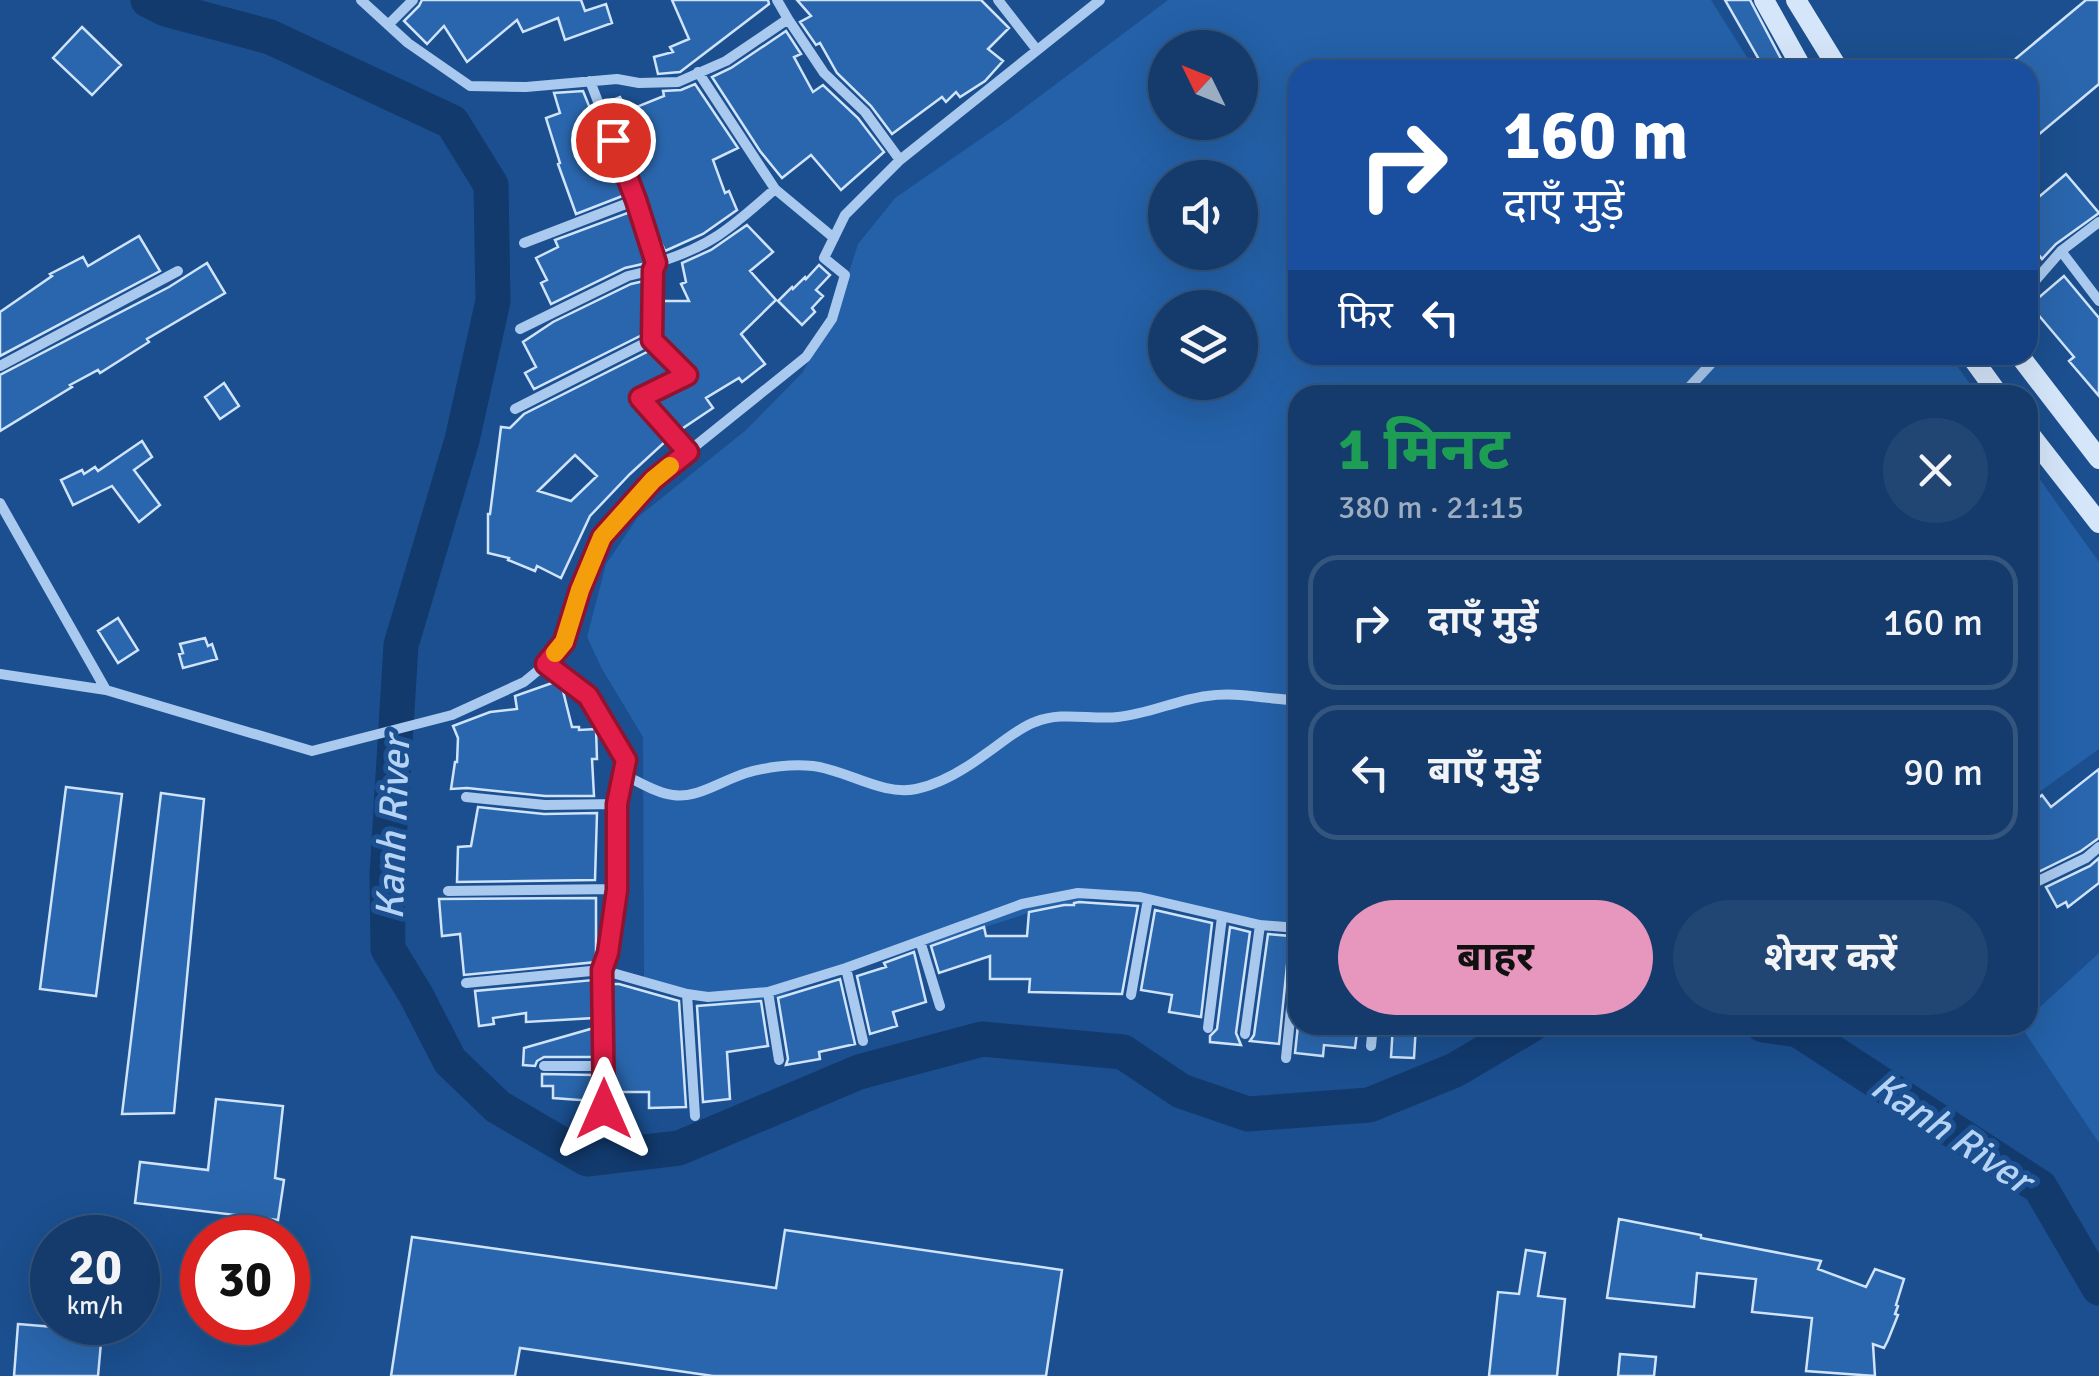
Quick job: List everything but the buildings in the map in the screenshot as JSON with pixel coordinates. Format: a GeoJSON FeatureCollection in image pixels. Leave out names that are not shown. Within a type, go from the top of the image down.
{"type":"FeatureCollection","features":[{"type":"Feature","properties":{"kind":"main road"},"geometry":{"type":"LineString","coordinates":[[1764,0],[1797,60]]}},
{"type":"Feature","properties":{"kind":"main road"},"geometry":{"type":"LineString","coordinates":[[1796,0],[1834,60]]}},
{"type":"Feature","properties":{"kind":"main road"},"geometry":{"type":"LineString","coordinates":[[2027,365],[2099,459]]}},
{"type":"Feature","properties":{"kind":"main road"},"geometry":{"type":"LineString","coordinates":[[2038,445],[2099,523]]}},
{"type":"Feature","properties":{"kind":"street"},"geometry":{"type":"LineString","coordinates":[[360,0],[408,43],[470,86],[526,87],[618,79],[678,82],[726,60],[788,19]]}},
{"type":"Feature","properties":{"kind":"street"},"geometry":{"type":"LineString","coordinates":[[388,24],[413,0]]}},
{"type":"Feature","properties":{"kind":"street"},"geometry":{"type":"LineString","coordinates":[[777,0],[824,74],[865,112],[900,160]]}},
{"type":"Feature","properties":{"kind":"street"},"geometry":{"type":"LineString","coordinates":[[998,0],[1037,50]]}},
{"type":"Feature","properties":{"kind":"street"},"geometry":{"type":"LineString","coordinates":[[0,674],[106,690],[312,752],[452,715],[524,682],[564,642],[602,537],[653,480],[806,357],[832,320],[845,276],[824,258],[845,216],[900,160],[1100,0]]}},
{"type":"Feature","properties":{"kind":"street"},"geometry":{"type":"LineString","coordinates":[[698,72],[775,189],[834,238]]}},
{"type":"Feature","properties":{"kind":"street"},"geometry":{"type":"LineString","coordinates":[[590,81],[636,200],[654,266],[652,340],[687,375],[640,398],[688,452]]}},
{"type":"Feature","properties":{"kind":"street"},"geometry":{"type":"LineString","coordinates":[[520,329],[628,276],[689,253],[728,231],[775,189]]}},
{"type":"Feature","properties":{"kind":"street"},"geometry":{"type":"LineString","coordinates":[[524,243],[636,200]]}},
{"type":"Feature","properties":{"kind":"street"},"geometry":{"type":"LineString","coordinates":[[2038,277],[2061,251],[2099,222]]}},
{"type":"Feature","properties":{"kind":"street"},"geometry":{"type":"LineString","coordinates":[[2061,251],[2099,301]]}},
{"type":"Feature","properties":{"kind":"street"},"geometry":{"type":"LineString","coordinates":[[0,366],[178,270]]}},
{"type":"Feature","properties":{"kind":"street"},"geometry":{"type":"LineString","coordinates":[[515,409],[652,340]]}},
{"type":"Feature","properties":{"kind":"street"},"geometry":{"type":"LineString","coordinates":[[1691,385],[1709,365]]}},
{"type":"Feature","properties":{"kind":"street"},"geometry":{"type":"LineString","coordinates":[[0,503],[106,690]]}},
{"type":"Feature","properties":{"kind":"street"},"geometry":{"type":"LineString","coordinates":[[546,664],[588,696],[626,760],[617,804],[617,890],[602,970],[604,1109]]}},
{"type":"Feature","properties":{"kind":"street"},"geometry":{"type":"LineString","coordinates":[[624,775],[660,792],[686,796],[748,773],[812,766],[896,790],[914,790],[954,773],[1019,730],[1048,718],[1127,716],[1226,694],[1288,699]]}},
{"type":"Feature","properties":{"kind":"street"},"geometry":{"type":"LineString","coordinates":[[466,796],[545,805],[617,804]]}},
{"type":"Feature","properties":{"kind":"street"},"geometry":{"type":"LineString","coordinates":[[2038,881],[2086,858],[2099,847]]}},
{"type":"Feature","properties":{"kind":"street"},"geometry":{"type":"LineString","coordinates":[[448,891],[617,890]]}},
{"type":"Feature","properties":{"kind":"street"},"geometry":{"type":"LineString","coordinates":[[466,983],[602,970],[687,994],[719,997],[768,992],[1022,904],[1078,893],[1148,899],[1260,925],[1288,927]]}},
{"type":"Feature","properties":{"kind":"street"},"geometry":{"type":"LineString","coordinates":[[1132,995],[1148,899]]}},
{"type":"Feature","properties":{"kind":"street"},"geometry":{"type":"LineString","coordinates":[[1208,1028],[1222,917]]}},
{"type":"Feature","properties":{"kind":"street"},"geometry":{"type":"LineString","coordinates":[[1245,1034],[1260,925]]}},
{"type":"Feature","properties":{"kind":"street"},"geometry":{"type":"LineString","coordinates":[[920,941],[940,1006]]}},
{"type":"Feature","properties":{"kind":"street"},"geometry":{"type":"LineString","coordinates":[[846,968],[863,1041]]}},
{"type":"Feature","properties":{"kind":"street"},"geometry":{"type":"LineString","coordinates":[[768,992],[780,1060]]}},
{"type":"Feature","properties":{"kind":"street"},"geometry":{"type":"LineString","coordinates":[[687,994],[694,1116]]}},
{"type":"Feature","properties":{"kind":"street"},"geometry":{"type":"LineString","coordinates":[[1286,1058],[1288,1035]]}},
{"type":"Feature","properties":{"kind":"street"},"geometry":{"type":"LineString","coordinates":[[1371,1046],[1372,1035]]}},
{"type":"Feature","properties":{"kind":"street"},"geometry":{"type":"LineString","coordinates":[[544,1066],[603,1066]]}},
{"type":"Feature","properties":{"kind":"shaded area"},"geometry":{"type":"Polygon","coordinates":[[[1168,0],[1711,0],[1749,60],[1288,60],[1288,365],[1956,365],[1971,385],[1288,385],[1288,929],[1109,895],[1035,911],[775,998],[725,1005],[644,977],[643,737],[587,637],[606,564],[638,517],[746,430],[802,373],[835,316],[858,244],[895,198],[1008,120],[1168,0]]]}},
{"type":"Feature","properties":{"kind":"shaded area"},"geometry":{"type":"Polygon","coordinates":[[[2038,477],[2099,562],[2099,749],[2038,793],[2038,477]]]}},
{"type":"Feature","properties":{"kind":"shaded area"},"geometry":{"type":"Polygon","coordinates":[[[2099,953],[2099,1143],[2027,1035],[2038,1035],[2038,1009],[2099,953]]]}},
{"type":"Feature","properties":{"kind":"waterway","name":"Kanh River"},"geometry":{"type":"LineString","coordinates":[[148,0],[166,9],[270,37],[452,122],[491,185],[493,301],[462,440],[401,645],[387,875],[388,949],[450,1061],[498,1107],[587,1159],[679,1148],[859,1072],[982,1039],[1123,1052],[1181,1091],[1248,1114],[1369,1105],[1455,1070],[1514,1035]]}},
{"type":"Feature","properties":{"kind":"waterway","name":"Kanh River"},"geometry":{"type":"LineString","coordinates":[[1806,1035],[2040,1187],[2099,1288]]}},
{"type":"Feature","properties":{"kind":"slow traffic"},"geometry":{"type":"LineString","coordinates":[[555,653],[564,642],[602,537],[670,466]]}},
{"type":"Feature","properties":{"kind":"route"},"geometry":{"type":"LineString","coordinates":[[604,1109],[602,970],[617,890],[617,804],[626,760],[588,696],[546,664],[564,642],[602,537],[653,480],[688,452],[640,398],[687,375],[652,340],[656,263],[613,140]]}}]}
